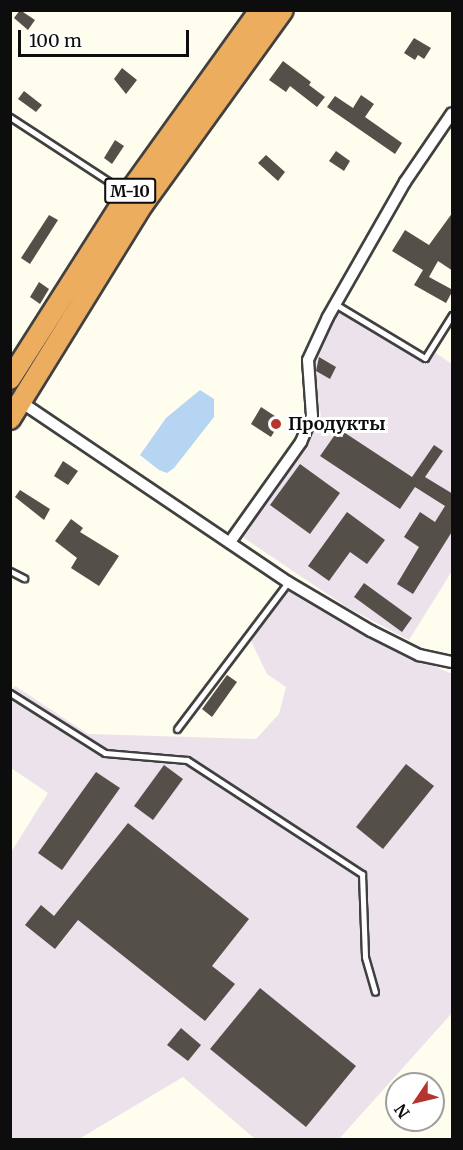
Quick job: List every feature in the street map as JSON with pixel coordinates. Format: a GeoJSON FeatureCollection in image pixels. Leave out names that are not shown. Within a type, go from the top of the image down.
{"type":"FeatureCollection","features":[{"type":"Feature","properties":{"kind":"highway","name":"М-10"},"geometry":{"type":"LineString","coordinates":[[10,379],[128,194],[260,10]]}},
{"type":"Feature","properties":{"kind":"highway","name":"М-10"},"geometry":{"type":"LineString","coordinates":[[16,411],[143,204],[283,10]]}},
{"type":"Feature","properties":{"kind":"street"},"geometry":{"type":"LineString","coordinates":[[230,542],[301,442],[312,416],[308,360],[335,304],[405,182],[453,113]]}},
{"type":"Feature","properties":{"kind":"street"},"geometry":{"type":"LineString","coordinates":[[16,411],[230,542],[288,582],[371,631],[419,655],[453,662]]}},
{"type":"Feature","properties":{"kind":"lane"},"geometry":{"type":"LineString","coordinates":[[10,117],[128,194]]}},
{"type":"Feature","properties":{"kind":"lane"},"geometry":{"type":"LineString","coordinates":[[335,304],[425,358],[453,315]]}},
{"type":"Feature","properties":{"kind":"lane"},"geometry":{"type":"LineString","coordinates":[[10,571],[24,578]]}},
{"type":"Feature","properties":{"kind":"lane"},"geometry":{"type":"LineString","coordinates":[[177,729],[288,582]]}},
{"type":"Feature","properties":{"kind":"lane"},"geometry":{"type":"LineString","coordinates":[[10,693],[105,753],[187,760],[362,874],[365,957],[375,992]]}},
{"type":"Feature","properties":{"kind":"shaded area"},"geometry":{"type":"Polygon","coordinates":[[[341,309],[427,362],[434,352],[452,364],[452,571],[409,640],[348,608],[241,536],[304,449],[321,415],[310,371],[323,337],[341,309]]]}},
{"type":"Feature","properties":{"kind":"shaded area"},"geometry":{"type":"Polygon","coordinates":[[[288,589],[364,635],[452,674],[452,1013],[399,1072],[385,1072],[385,1088],[339,1139],[255,1139],[183,1077],[79,1139],[11,1139],[10,854],[48,793],[11,768],[10,693],[15,686],[88,734],[256,739],[279,714],[286,687],[267,674],[251,641],[288,589]]]}},
{"type":"Feature","properties":{"kind":"water"},"geometry":{"type":"Polygon","coordinates":[[[200,390],[214,399],[214,417],[174,468],[167,473],[159,470],[140,455],[166,418],[200,390]]]}},
{"type":"Feature","properties":{"kind":"building"},"geometry":{"type":"Polygon","coordinates":[[[20,10],[35,20],[28,30],[14,18],[20,10]]]}},
{"type":"Feature","properties":{"kind":"building"},"geometry":{"type":"Polygon","coordinates":[[[414,38],[431,48],[424,59],[418,55],[415,60],[404,53],[414,38]]]}},
{"type":"Feature","properties":{"kind":"building"},"geometry":{"type":"Polygon","coordinates":[[[283,61],[311,82],[309,85],[325,97],[317,107],[290,86],[286,92],[269,80],[283,61]]]}},
{"type":"Feature","properties":{"kind":"building"},"geometry":{"type":"Polygon","coordinates":[[[122,68],[137,80],[126,94],[114,79],[122,68]]]}},
{"type":"Feature","properties":{"kind":"building"},"geometry":{"type":"Polygon","coordinates":[[[24,91],[42,105],[36,112],[18,99],[24,91]]]}},
{"type":"Feature","properties":{"kind":"building"},"geometry":{"type":"Polygon","coordinates":[[[361,95],[374,104],[365,117],[402,143],[395,154],[327,107],[335,96],[353,108],[361,95]]]}},
{"type":"Feature","properties":{"kind":"building"},"geometry":{"type":"Polygon","coordinates":[[[115,140],[124,146],[112,164],[104,158],[115,140]]]}},
{"type":"Feature","properties":{"kind":"building"},"geometry":{"type":"Polygon","coordinates":[[[336,151],[350,161],[344,171],[329,161],[336,151]]]}},
{"type":"Feature","properties":{"kind":"building"},"geometry":{"type":"Polygon","coordinates":[[[266,155],[285,172],[278,181],[258,163],[266,155]]]}},
{"type":"Feature","properties":{"kind":"building"},"geometry":{"type":"Polygon","coordinates":[[[453,212],[453,271],[438,261],[429,277],[453,290],[446,303],[414,285],[423,270],[392,251],[405,230],[429,245],[453,212]]]}},
{"type":"Feature","properties":{"kind":"building"},"geometry":{"type":"Polygon","coordinates":[[[49,215],[58,220],[30,264],[21,258],[49,215]]]}},
{"type":"Feature","properties":{"kind":"building"},"geometry":{"type":"Polygon","coordinates":[[[39,282],[49,289],[40,304],[30,297],[39,282]]]}},
{"type":"Feature","properties":{"kind":"building"},"geometry":{"type":"Polygon","coordinates":[[[319,357],[336,367],[330,379],[316,371],[319,357]]]}},
{"type":"Feature","properties":{"kind":"building"},"geometry":{"type":"Polygon","coordinates":[[[261,407],[281,420],[271,437],[251,424],[261,407]]]}},
{"type":"Feature","properties":{"kind":"building"},"geometry":{"type":"Polygon","coordinates":[[[339,429],[412,477],[434,445],[443,451],[425,477],[453,494],[453,530],[413,594],[397,584],[419,547],[404,537],[420,512],[435,522],[445,506],[415,487],[400,509],[320,456],[339,429]]]}},
{"type":"Feature","properties":{"kind":"building"},"geometry":{"type":"Polygon","coordinates":[[[63,461],[78,471],[68,485],[54,476],[63,461]]]}},
{"type":"Feature","properties":{"kind":"building"},"geometry":{"type":"Polygon","coordinates":[[[300,464],[340,493],[310,534],[270,505],[300,464]]]}},
{"type":"Feature","properties":{"kind":"building"},"geometry":{"type":"Polygon","coordinates":[[[20,490],[50,509],[44,520],[15,497],[20,490]]]}},
{"type":"Feature","properties":{"kind":"building"},"geometry":{"type":"Polygon","coordinates":[[[347,512],[385,540],[367,564],[350,552],[329,581],[308,566],[347,512]]]}},
{"type":"Feature","properties":{"kind":"building"},"geometry":{"type":"Polygon","coordinates":[[[71,519],[83,528],[80,532],[119,556],[99,586],[71,568],[77,558],[55,541],[71,519]]]}},
{"type":"Feature","properties":{"kind":"building"},"geometry":{"type":"Polygon","coordinates":[[[364,583],[412,618],[402,632],[354,597],[364,583]]]}},
{"type":"Feature","properties":{"kind":"building"},"geometry":{"type":"Polygon","coordinates":[[[227,675],[237,682],[212,717],[202,709],[227,675]]]}},
{"type":"Feature","properties":{"kind":"building"},"geometry":{"type":"Polygon","coordinates":[[[406,764],[434,786],[383,849],[356,827],[406,764]]]}},
{"type":"Feature","properties":{"kind":"building"},"geometry":{"type":"Polygon","coordinates":[[[164,765],[183,779],[153,820],[134,806],[164,765]]]}},
{"type":"Feature","properties":{"kind":"building"},"geometry":{"type":"Polygon","coordinates":[[[96,772],[120,788],[62,870],[38,853],[96,772]]]}},
{"type":"Feature","properties":{"kind":"building"},"geometry":{"type":"Polygon","coordinates":[[[128,823],[249,919],[212,966],[235,984],[205,1021],[78,920],[55,949],[25,925],[41,905],[54,916],[128,823]]]}},
{"type":"Feature","properties":{"kind":"building"},"geometry":{"type":"Polygon","coordinates":[[[260,988],[356,1066],[306,1127],[210,1049],[260,988]]]}},
{"type":"Feature","properties":{"kind":"building"},"geometry":{"type":"Polygon","coordinates":[[[181,1028],[201,1045],[188,1061],[167,1045],[181,1028]]]}},
{"type":"Feature","properties":{"kind":"place","name":"Продукты"},"geometry":{"type":"Point","coordinates":[276,424]}}]}
